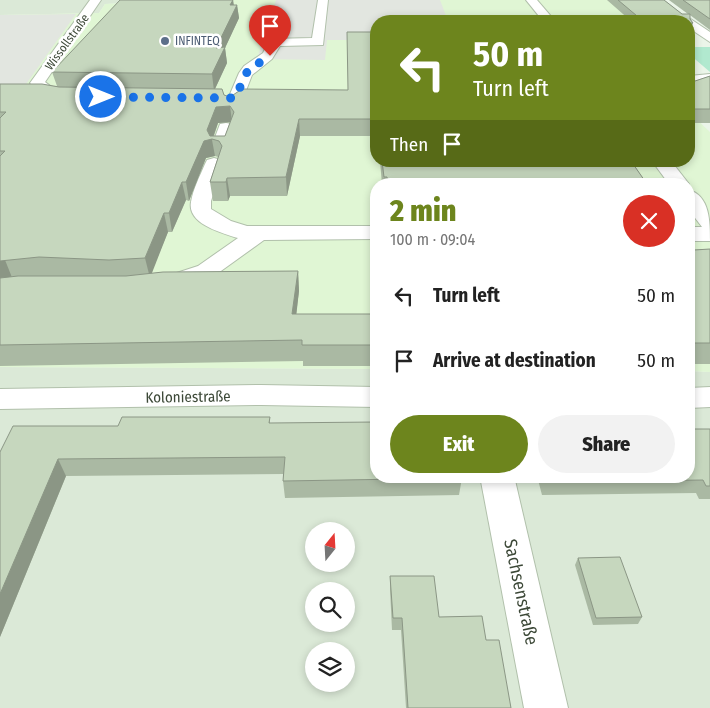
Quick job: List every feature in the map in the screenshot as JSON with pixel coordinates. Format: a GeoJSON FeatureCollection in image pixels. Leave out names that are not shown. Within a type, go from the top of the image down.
{"type":"FeatureCollection","features":[{"type":"Feature","properties":{"kind":"street","name":"Wissollstraße"},"geometry":{"type":"LineString","coordinates":[[83,96],[49,94],[37,83],[96,0]]}},
{"type":"Feature","properties":{"kind":"street"},"geometry":{"type":"LineString","coordinates":[[215,98],[234,102],[248,70],[270,56],[275,42],[318,42],[322,0]]}},
{"type":"Feature","properties":{"kind":"street"},"geometry":{"type":"LineString","coordinates":[[532,0],[544,15]]}},
{"type":"Feature","properties":{"kind":"street"},"geometry":{"type":"LineString","coordinates":[[695,30],[709,36]]}},
{"type":"Feature","properties":{"kind":"street"},"geometry":{"type":"LineString","coordinates":[[695,30],[709,36]]}},
{"type":"Feature","properties":{"kind":"street"},"geometry":{"type":"LineString","coordinates":[[226,128],[200,201],[201,209],[205,215],[223,226],[240,232],[370,233]]}},
{"type":"Feature","properties":{"kind":"street"},"geometry":{"type":"LineString","coordinates":[[666,167],[674,178]]}},
{"type":"Feature","properties":{"kind":"street"},"geometry":{"type":"LineString","coordinates":[[695,204],[710,224]]}},
{"type":"Feature","properties":{"kind":"street"},"geometry":{"type":"LineString","coordinates":[[148,286],[178,281],[206,271],[259,233]]}},
{"type":"Feature","properties":{"kind":"street"},"geometry":{"type":"LineString","coordinates":[[695,234],[710,234]]}},
{"type":"Feature","properties":{"kind":"street","name":"Koloniestraße"},"geometry":{"type":"LineString","coordinates":[[0,399],[370,397]]}},
{"type":"Feature","properties":{"kind":"street"},"geometry":{"type":"LineString","coordinates":[[695,398],[710,398]]}},
{"type":"Feature","properties":{"kind":"street","name":"Sachsenstraße"},"geometry":{"type":"LineString","coordinates":[[498,483],[546,708]]}},
{"type":"Feature","properties":{"kind":"shaded area"},"geometry":{"type":"Polygon","coordinates":[[[0,0],[185,0],[105,4],[99,13],[0,15],[0,0]]]}},
{"type":"Feature","properties":{"kind":"shaded area"},"geometry":{"type":"Polygon","coordinates":[[[185,0],[630,0],[650,15],[370,15],[370,167],[695,167],[695,118],[710,132],[710,372],[695,371],[695,178],[370,178],[370,369],[0,367],[0,15],[99,13],[105,4],[185,0]]]}},
{"type":"Feature","properties":{"kind":"shaded area"},"geometry":{"type":"Polygon","coordinates":[[[276,0],[440,0],[446,15],[370,15],[370,40],[327,40],[325,60],[257,59],[276,0]]]}},
{"type":"Feature","properties":{"kind":"shaded area"},"geometry":{"type":"Polygon","coordinates":[[[76,14],[24,87],[0,87],[0,15],[76,14]]]}},
{"type":"Feature","properties":{"kind":"shaded area"},"geometry":{"type":"Polygon","coordinates":[[[695,47],[710,47],[710,72],[695,59],[695,47]]]}},
{"type":"Feature","properties":{"kind":"shaded area"},"geometry":{"type":"Polygon","coordinates":[[[0,367],[370,369],[370,483],[695,483],[695,371],[710,372],[710,708],[0,708],[0,367]]]}},
{"type":"Feature","properties":{"kind":"building","name":"INFINTEQ"},"geometry":{"type":"Polygon","coordinates":[[[120,0],[233,0],[230,5],[237,5],[216,48],[225,47],[212,74],[52,72],[120,0]]]}},
{"type":"Feature","properties":{"kind":"building"},"geometry":{"type":"Polygon","coordinates":[[[618,0],[664,0],[682,14],[690,14],[690,15],[636,15],[618,0]]]}},
{"type":"Feature","properties":{"kind":"building"},"geometry":{"type":"Polygon","coordinates":[[[683,0],[710,0],[710,19],[683,0]]]}},
{"type":"Feature","properties":{"kind":"building"},"geometry":{"type":"Polygon","coordinates":[[[347,32],[370,32],[370,119],[299,119],[286,177],[227,178],[226,182],[210,182],[222,146],[219,141],[212,139],[204,141],[186,182],[182,182],[169,213],[164,213],[145,258],[109,260],[39,257],[0,261],[0,156],[5,151],[0,151],[0,118],[6,112],[0,112],[0,84],[42,84],[59,87],[222,89],[224,95],[230,97],[242,89],[348,90],[347,32]],[[230,106],[216,107],[207,130],[210,136],[225,136],[234,112],[230,106]]]}},
{"type":"Feature","properties":{"kind":"building"},"geometry":{"type":"Polygon","coordinates":[[[710,76],[710,109],[695,109],[695,81],[710,76]]]}},
{"type":"Feature","properties":{"kind":"building"},"geometry":{"type":"Polygon","coordinates":[[[383,167],[635,167],[643,178],[387,178],[384,177],[383,167]]]}},
{"type":"Feature","properties":{"kind":"building"},"geometry":{"type":"Polygon","coordinates":[[[710,249],[710,343],[695,343],[695,250],[710,249]]]}},
{"type":"Feature","properties":{"kind":"building"},"geometry":{"type":"Polygon","coordinates":[[[298,271],[292,314],[370,314],[370,345],[302,345],[302,340],[0,345],[0,278],[18,276],[126,276],[163,272],[298,271]]]}},
{"type":"Feature","properties":{"kind":"building"},"geometry":{"type":"Polygon","coordinates":[[[122,417],[270,417],[269,423],[370,422],[370,480],[283,481],[285,457],[58,459],[0,594],[0,452],[13,426],[118,426],[122,417]]]}},
{"type":"Feature","properties":{"kind":"building"},"geometry":{"type":"Polygon","coordinates":[[[695,429],[710,429],[710,486],[706,486],[703,480],[695,480],[695,429]]]}},
{"type":"Feature","properties":{"kind":"building"},"geometry":{"type":"Polygon","coordinates":[[[620,557],[642,617],[596,618],[578,558],[620,557]]]}},
{"type":"Feature","properties":{"kind":"building"},"geometry":{"type":"Polygon","coordinates":[[[390,576],[434,576],[439,617],[482,616],[486,640],[499,640],[511,708],[408,708],[402,618],[393,618],[390,576]]]}},
{"type":"Feature","properties":{"kind":"place","name":"INFINTEQ"},"geometry":{"type":"Point","coordinates":[165,41]}},
{"type":"Feature","properties":{"kind":"route"},"geometry":{"type":"LineString","coordinates":[[101,97],[235,98],[248,70],[270,56]]}}]}
